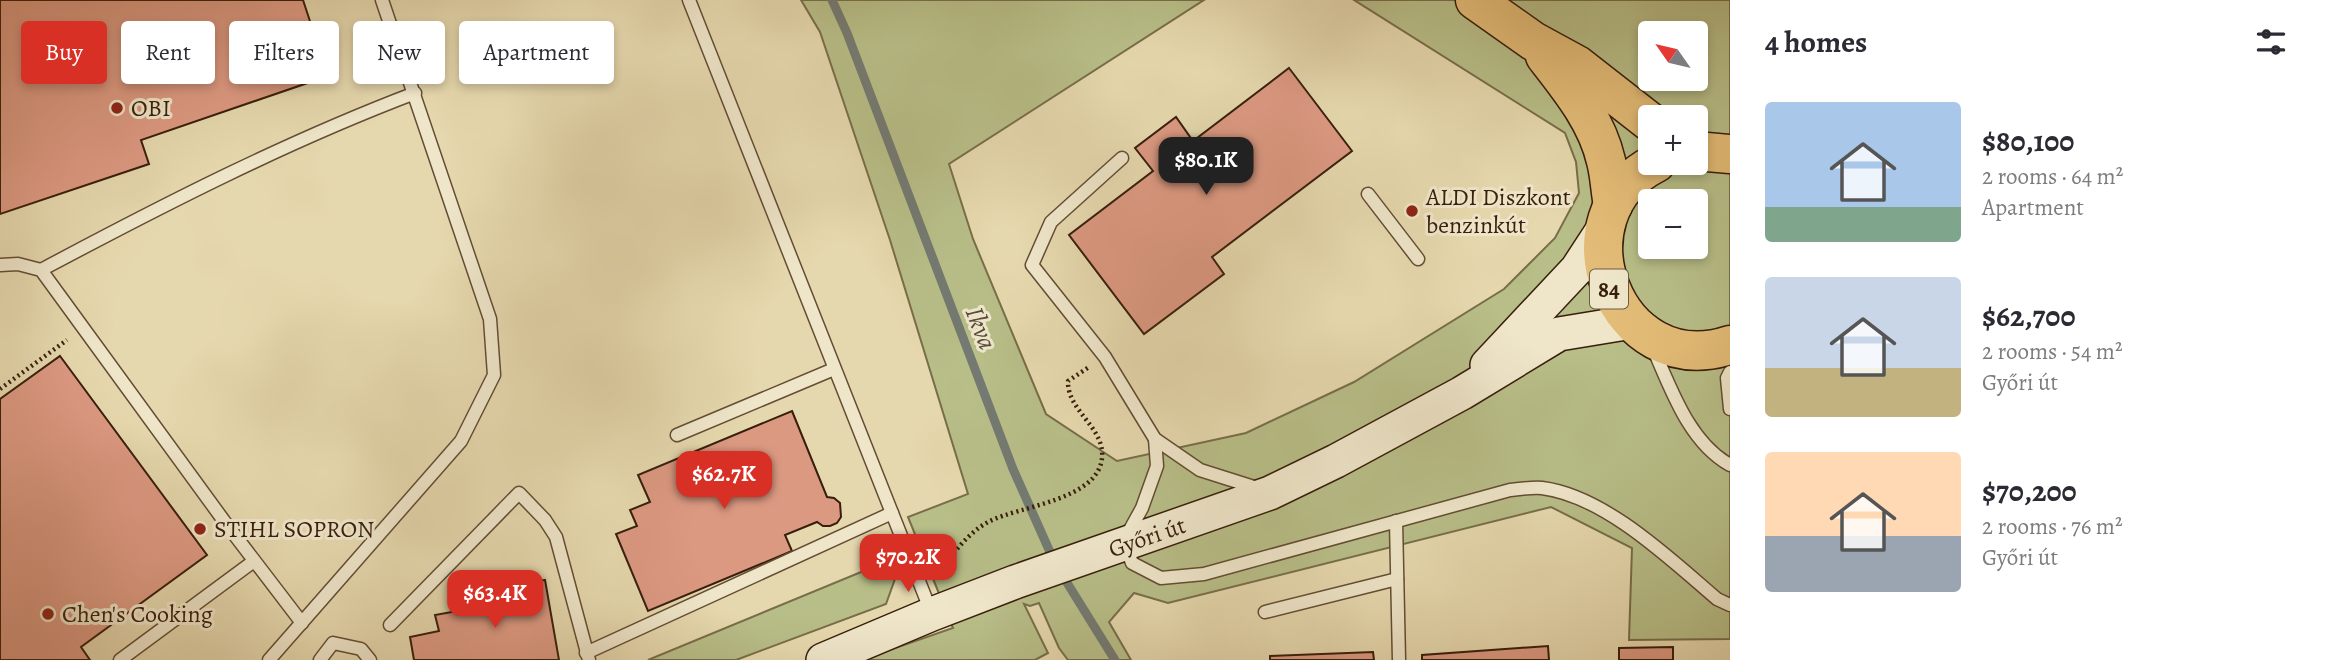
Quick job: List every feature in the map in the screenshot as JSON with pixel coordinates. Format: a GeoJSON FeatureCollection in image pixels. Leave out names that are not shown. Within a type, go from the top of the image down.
{"type":"FeatureCollection","features":[{"type":"Feature","properties":{"kind":"main road","name":"84"},"geometry":{"type":"LineString","coordinates":[[1475,0],[1533,41],[1577,65],[1638,113]]}},
{"type":"Feature","properties":{"kind":"main road","name":"84"},"geometry":{"type":"LineString","coordinates":[[1533,41],[1568,85],[1592,123],[1606,160],[1610,214],[1603,262],[1617,306],[1640,329],[1672,347],[1694,350],[1730,345]]}},
{"type":"Feature","properties":{"kind":"main road"},"geometry":{"type":"LineString","coordinates":[[1610,214],[1638,175]]}},
{"type":"Feature","properties":{"kind":"main road","name":"Győri út"},"geometry":{"type":"LineString","coordinates":[[1462,393],[1577,269],[1610,214]]}},
{"type":"Feature","properties":{"kind":"main road","name":"Győri út"},"geometry":{"type":"LineString","coordinates":[[823,660],[928,603],[1015,582],[1270,493],[1336,461],[1462,393],[1559,334],[1640,329]]}},
{"type":"Feature","properties":{"kind":"lane"},"geometry":{"type":"LineString","coordinates":[[270,660],[461,441],[494,375],[490,319],[382,0]]}},
{"type":"Feature","properties":{"kind":"lane"},"geometry":{"type":"LineString","coordinates":[[689,0],[928,603]]}},
{"type":"Feature","properties":{"kind":"lane"},"geometry":{"type":"LineString","coordinates":[[41,270],[239,169],[354,116],[415,93]]}},
{"type":"Feature","properties":{"kind":"lane"},"geometry":{"type":"LineString","coordinates":[[1122,158],[1051,222],[1032,265],[1105,357],[1155,439],[1200,470],[1270,493]]}},
{"type":"Feature","properties":{"kind":"lane"},"geometry":{"type":"LineString","coordinates":[[1368,194],[1418,259]]}},
{"type":"Feature","properties":{"kind":"lane"},"geometry":{"type":"LineString","coordinates":[[0,265],[18,264],[41,270],[302,623]]}},
{"type":"Feature","properties":{"kind":"lane"},"geometry":{"type":"LineString","coordinates":[[1640,329],[1677,404],[1690,424],[1710,449],[1730,465]]}},
{"type":"Feature","properties":{"kind":"lane"},"geometry":{"type":"LineString","coordinates":[[677,435],[834,369]]}},
{"type":"Feature","properties":{"kind":"lane"},"geometry":{"type":"LineString","coordinates":[[1730,373],[1727,378],[1730,409]]}},
{"type":"Feature","properties":{"kind":"lane"},"geometry":{"type":"LineString","coordinates":[[1155,439],[1157,466],[1142,508],[1116,548],[1132,563],[1161,578],[1204,574],[1510,490],[1540,488],[1568,494],[1626,524],[1717,600],[1730,605]]}},
{"type":"Feature","properties":{"kind":"lane"},"geometry":{"type":"LineString","coordinates":[[390,625],[519,493],[545,520],[556,537],[588,656],[892,513]]}},
{"type":"Feature","properties":{"kind":"lane"},"geometry":{"type":"LineString","coordinates":[[1396,521],[1399,660]]}},
{"type":"Feature","properties":{"kind":"lane"},"geometry":{"type":"LineString","coordinates":[[120,660],[254,561]]}},
{"type":"Feature","properties":{"kind":"lane"},"geometry":{"type":"LineString","coordinates":[[1265,612],[1397,579]]}},
{"type":"Feature","properties":{"kind":"lane"},"geometry":{"type":"LineString","coordinates":[[320,660],[333,643],[361,649],[370,660]]}},
{"type":"Feature","properties":{"kind":"path"},"geometry":{"type":"LineString","coordinates":[[0,389],[83,327]]}},
{"type":"Feature","properties":{"kind":"path"},"geometry":{"type":"LineString","coordinates":[[928,603],[955,552],[975,531],[991,520],[1060,497],[1080,488],[1093,478],[1100,467],[1100,442],[1068,394],[1068,382],[1105,357]]}},
{"type":"Feature","properties":{"kind":"green space"},"geometry":{"type":"Polygon","coordinates":[[[801,0],[1204,0],[949,164],[973,239],[1046,414],[1117,461],[1246,433],[1354,382],[1504,289],[1555,238],[1579,193],[1576,162],[1565,133],[1354,0],[1730,0],[1730,639],[1629,640],[1632,548],[1551,507],[1168,603],[1134,593],[1109,622],[1131,660],[1068,660],[1059,648],[1039,603],[1030,606],[1024,604],[1048,653],[1035,660],[861,660],[953,628],[908,517],[968,494],[890,240],[820,32],[801,0]]]}},
{"type":"Feature","properties":{"kind":"green space"},"geometry":{"type":"Polygon","coordinates":[[[895,558],[896,576],[886,604],[736,660],[648,660],[895,558]]]}},
{"type":"Feature","properties":{"kind":"building","name":"OBI"},"geometry":{"type":"Polygon","coordinates":[[[0,0],[303,0],[310,21],[229,21],[229,84],[305,84],[141,140],[149,164],[0,214],[0,0]]]}},
{"type":"Feature","properties":{"kind":"building"},"geometry":{"type":"Polygon","coordinates":[[[1289,68],[1352,151],[1212,257],[1224,274],[1144,334],[1069,235],[1153,171],[1135,148],[1176,117],[1193,141],[1289,68]]]}},
{"type":"Feature","properties":{"kind":"building"},"geometry":{"type":"Polygon","coordinates":[[[60,356],[207,555],[81,647],[90,660],[0,660],[0,399],[60,356]]]}},
{"type":"Feature","properties":{"kind":"building"},"geometry":{"type":"Polygon","coordinates":[[[792,411],[827,497],[840,503],[841,517],[837,523],[823,526],[817,522],[785,535],[792,551],[648,611],[616,534],[637,526],[630,510],[650,502],[638,475],[792,411]]]}},
{"type":"Feature","properties":{"kind":"building"},"geometry":{"type":"Polygon","coordinates":[[[545,580],[559,660],[414,660],[410,637],[439,631],[435,615],[507,602],[504,588],[545,580]]]}},
{"type":"Feature","properties":{"kind":"building"},"geometry":{"type":"Polygon","coordinates":[[[1548,646],[1549,660],[1422,660],[1422,655],[1548,646]]]}},
{"type":"Feature","properties":{"kind":"building"},"geometry":{"type":"Polygon","coordinates":[[[1673,647],[1673,660],[1619,660],[1619,648],[1673,647]]]}},
{"type":"Feature","properties":{"kind":"building"},"geometry":{"type":"Polygon","coordinates":[[[1373,652],[1374,660],[1270,660],[1270,656],[1373,652]]]}},
{"type":"Feature","properties":{"kind":"waterway","name":"Ikva"},"geometry":{"type":"LineString","coordinates":[[832,0],[847,33],[1013,469],[1054,561]]}},
{"type":"Feature","properties":{"kind":"waterway","name":"Ikva"},"geometry":{"type":"LineString","coordinates":[[1061,573],[1115,660]]}},
{"type":"Feature","properties":{"kind":"place","name":"OBI"},"geometry":{"type":"Point","coordinates":[117,108]}},
{"type":"Feature","properties":{"kind":"place","name":"ALDI Diszkont benzinkút"},"geometry":{"type":"Point","coordinates":[1412,211]}},
{"type":"Feature","properties":{"kind":"place","name":"STIHL SOPRON"},"geometry":{"type":"Point","coordinates":[200,529]}},
{"type":"Feature","properties":{"kind":"place","name":"Chen's Cooking"},"geometry":{"type":"Point","coordinates":[48,614]}}]}
